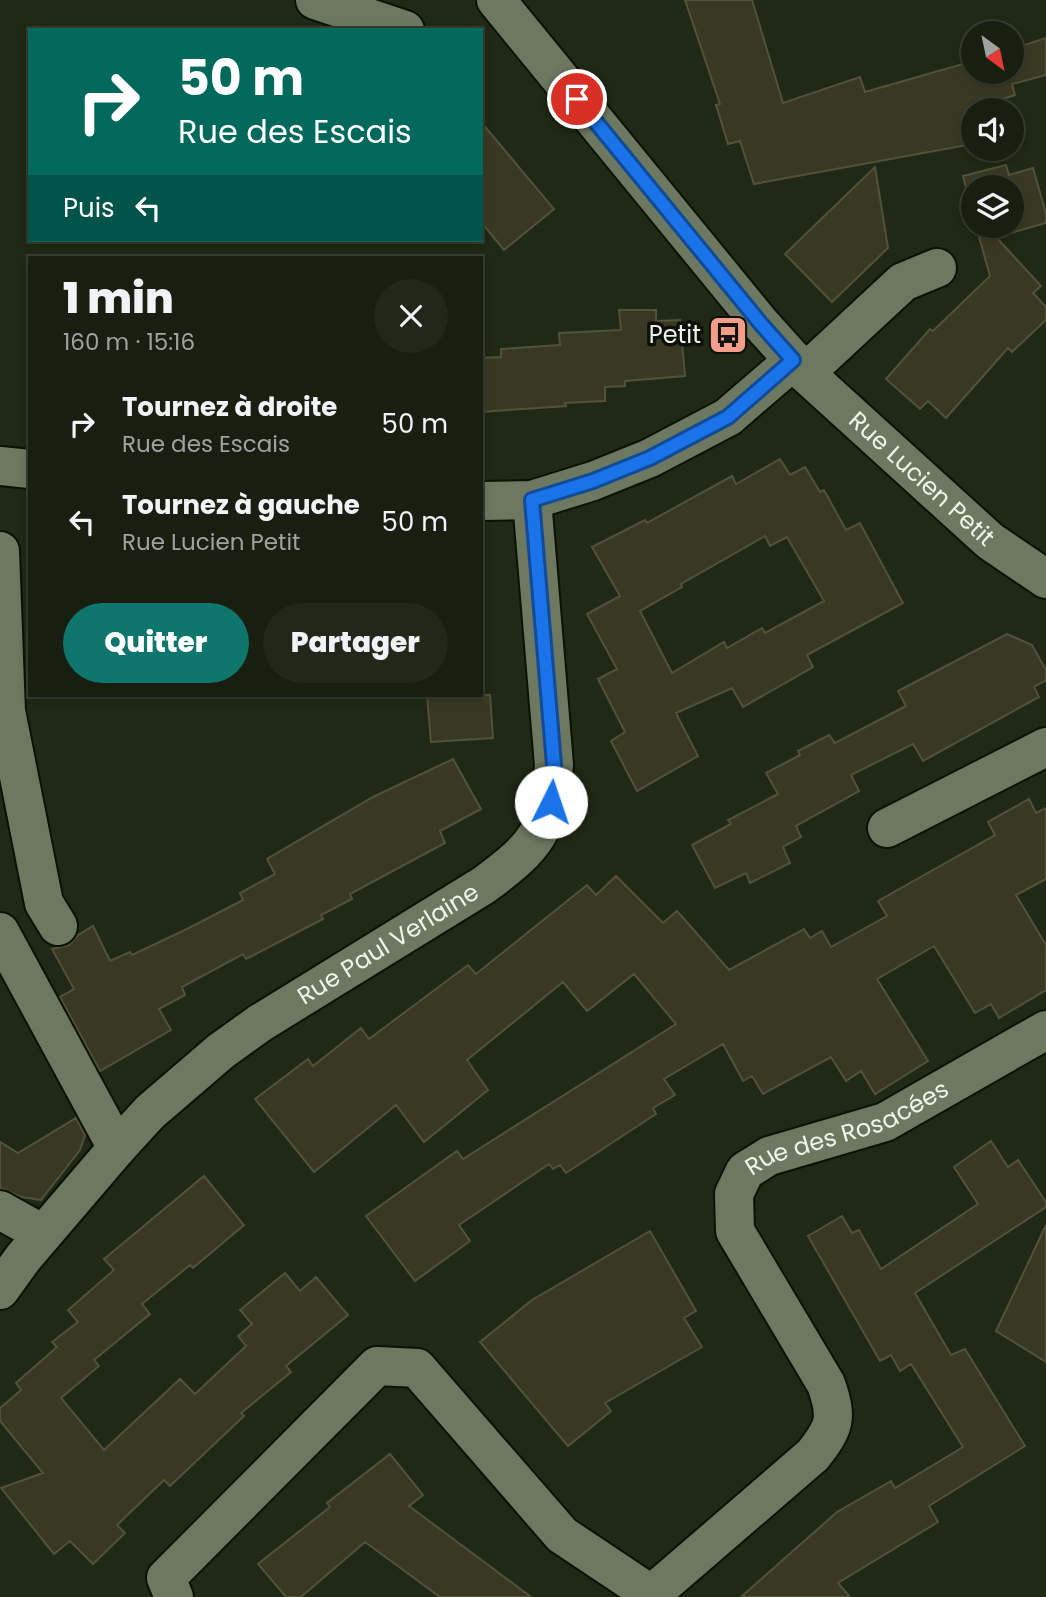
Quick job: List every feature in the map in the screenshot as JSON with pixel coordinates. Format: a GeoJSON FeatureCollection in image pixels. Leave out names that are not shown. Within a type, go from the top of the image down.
{"type":"FeatureCollection","features":[{"type":"Feature","properties":{"kind":"street"},"geometry":{"type":"LineString","coordinates":[[315,0],[399,28]]}},
{"type":"Feature","properties":{"kind":"street","name":"Rue Lucien Petit"},"geometry":{"type":"LineString","coordinates":[[496,15],[799,367],[990,541],[1046,579]]}},
{"type":"Feature","properties":{"kind":"street"},"geometry":{"type":"LineString","coordinates":[[483,501],[532,500],[593,481],[650,458],[728,417],[799,367],[904,282],[936,268]]}},
{"type":"Feature","properties":{"kind":"street"},"geometry":{"type":"LineString","coordinates":[[0,466],[28,469]]}},
{"type":"Feature","properties":{"kind":"street","name":"Rue Paul Verlaine"},"geometry":{"type":"LineString","coordinates":[[0,1290],[43,1234],[150,1112],[221,1051],[260,1023],[484,884],[515,862],[539,834],[551,802],[554,765],[532,500]]}},
{"type":"Feature","properties":{"kind":"street"},"geometry":{"type":"LineString","coordinates":[[0,551],[6,711],[44,902],[58,926]]}},
{"type":"Feature","properties":{"kind":"street"},"geometry":{"type":"LineString","coordinates":[[887,828],[1046,747]]}},
{"type":"Feature","properties":{"kind":"street"},"geometry":{"type":"LineString","coordinates":[[0,932],[117,1148]]}},
{"type":"Feature","properties":{"kind":"street","name":"Rue des Rosacées"},"geometry":{"type":"LineString","coordinates":[[654,1596],[813,1455],[834,1422],[833,1403],[826,1384],[735,1231],[734,1194],[746,1171],[769,1156],[885,1122],[1046,1030]]}},
{"type":"Feature","properties":{"kind":"street"},"geometry":{"type":"LineString","coordinates":[[0,1210],[43,1234]]}},
{"type":"Feature","properties":{"kind":"street"},"geometry":{"type":"LineString","coordinates":[[174,1597],[166,1578],[377,1366],[417,1368],[562,1535],[654,1596]]}},
{"type":"Feature","properties":{"kind":"building"},"geometry":{"type":"Polygon","coordinates":[[[685,0],[752,0],[783,103],[860,77],[865,92],[961,64],[961,84],[1012,84],[1015,95],[1005,98],[961,98],[961,146],[754,184],[740,141],[728,144],[716,105],[720,104],[685,0]]]}},
{"type":"Feature","properties":{"kind":"building"},"geometry":{"type":"Polygon","coordinates":[[[1046,38],[1046,75],[1024,81],[1024,45],[1046,38]]]}},
{"type":"Feature","properties":{"kind":"building"},"geometry":{"type":"Polygon","coordinates":[[[483,124],[554,209],[504,250],[483,224],[483,124]]]}},
{"type":"Feature","properties":{"kind":"building"},"geometry":{"type":"Polygon","coordinates":[[[1006,165],[1009,175],[967,175],[1006,165]]]}},
{"type":"Feature","properties":{"kind":"building"},"geometry":{"type":"Polygon","coordinates":[[[875,167],[888,248],[832,302],[785,254],[875,167]]]}},
{"type":"Feature","properties":{"kind":"building"},"geometry":{"type":"Polygon","coordinates":[[[1033,168],[1046,223],[1024,229],[1024,175],[1009,175],[1033,168]]]}},
{"type":"Feature","properties":{"kind":"building"},"geometry":{"type":"Polygon","coordinates":[[[979,238],[997,238],[1041,286],[1033,293],[1046,307],[1046,320],[1012,352],[1008,348],[946,418],[928,401],[920,409],[886,379],[930,329],[933,331],[990,276],[979,238]]]}},
{"type":"Feature","properties":{"kind":"building"},"geometry":{"type":"Polygon","coordinates":[[[619,310],[656,310],[656,321],[680,320],[685,376],[625,381],[625,386],[605,387],[605,401],[483,412],[483,358],[501,357],[501,349],[560,345],[559,333],[621,330],[619,310]]]}},
{"type":"Feature","properties":{"kind":"building"},"geometry":{"type":"Polygon","coordinates":[[[780,459],[790,475],[805,467],[820,492],[824,490],[846,530],[860,523],[903,603],[807,655],[813,667],[743,707],[732,688],[676,713],[698,756],[637,791],[611,741],[625,732],[598,679],[617,669],[587,614],[620,596],[592,547],[645,520],[647,523],[732,476],[736,484],[780,459]],[[765,536],[640,611],[672,673],[724,642],[727,648],[762,628],[765,633],[824,601],[787,537],[770,546],[765,536]]]}},
{"type":"Feature","properties":{"kind":"building"},"geometry":{"type":"Polygon","coordinates":[[[1007,634],[1032,645],[1046,670],[1046,680],[1034,687],[1039,697],[923,761],[913,744],[851,775],[859,791],[796,826],[801,837],[783,847],[790,863],[750,883],[746,873],[715,888],[692,845],[731,824],[728,820],[778,794],[766,773],[800,755],[798,751],[829,735],[835,743],[906,706],[898,691],[1007,634]]]}},
{"type":"Feature","properties":{"kind":"building"},"geometry":{"type":"Polygon","coordinates":[[[490,695],[493,738],[431,742],[427,697],[490,695]]]}},
{"type":"Feature","properties":{"kind":"building"},"geometry":{"type":"Polygon","coordinates":[[[453,759],[481,809],[440,831],[445,843],[350,894],[352,899],[321,915],[323,919],[246,959],[243,954],[182,987],[185,995],[159,1009],[171,1030],[100,1071],[60,997],[74,989],[52,949],[69,945],[78,935],[93,926],[110,961],[130,952],[132,955],[189,928],[243,900],[240,893],[275,874],[267,859],[373,797],[453,759]]]}},
{"type":"Feature","properties":{"kind":"building"},"geometry":{"type":"Polygon","coordinates":[[[1029,799],[1036,813],[1046,808],[1046,879],[1016,895],[1046,945],[1046,990],[999,1018],[991,1004],[975,1013],[934,946],[877,979],[928,1061],[875,1094],[861,1071],[846,1081],[831,1057],[763,1094],[752,1076],[743,1081],[723,1044],[664,1079],[675,1095],[653,1108],[656,1114],[566,1173],[560,1165],[553,1169],[549,1164],[459,1225],[470,1241],[415,1281],[366,1216],[457,1151],[463,1159],[676,1024],[634,974],[587,1011],[563,982],[467,1060],[488,1090],[424,1142],[396,1105],[314,1172],[255,1099],[308,1059],[313,1066],[361,1028],[369,1039],[468,965],[476,974],[587,885],[596,895],[616,876],[663,923],[677,911],[729,970],[804,929],[810,938],[822,931],[831,947],[887,916],[878,901],[995,835],[988,822],[1029,799]]]}},
{"type":"Feature","properties":{"kind":"building"},"geometry":{"type":"Polygon","coordinates":[[[76,1118],[85,1135],[80,1150],[41,1200],[21,1197],[0,1188],[0,1142],[18,1153],[76,1118]]]}},
{"type":"Feature","properties":{"kind":"building"},"geometry":{"type":"Polygon","coordinates":[[[991,1141],[1008,1167],[1018,1160],[1046,1202],[1046,1207],[915,1293],[951,1355],[965,1349],[1025,1446],[929,1506],[938,1522],[838,1583],[850,1597],[741,1597],[837,1512],[891,1481],[895,1488],[963,1447],[911,1364],[900,1371],[891,1355],[880,1361],[808,1236],[842,1216],[852,1233],[859,1230],[881,1269],[978,1204],[954,1167],[991,1141]]]}},
{"type":"Feature","properties":{"kind":"building"},"geometry":{"type":"Polygon","coordinates":[[[204,1176],[244,1225],[193,1268],[190,1265],[142,1304],[150,1314],[94,1360],[99,1366],[61,1398],[104,1450],[180,1379],[195,1394],[246,1346],[238,1336],[252,1324],[240,1310],[285,1273],[300,1291],[316,1277],[348,1315],[286,1366],[291,1372],[241,1413],[244,1416],[170,1486],[164,1480],[117,1525],[125,1533],[93,1564],[70,1541],[54,1554],[1,1488],[43,1473],[0,1421],[0,1408],[21,1390],[16,1383],[57,1347],[52,1342],[78,1322],[68,1310],[114,1270],[104,1259],[204,1176]]]}},
{"type":"Feature","properties":{"kind":"building"},"geometry":{"type":"Polygon","coordinates":[[[1046,1225],[1046,1362],[996,1331],[1046,1225]]]}},
{"type":"Feature","properties":{"kind":"building"},"geometry":{"type":"Polygon","coordinates":[[[650,1231],[696,1311],[684,1318],[702,1347],[605,1403],[611,1411],[568,1446],[480,1342],[532,1300],[650,1231]]]}},
{"type":"Feature","properties":{"kind":"building"},"geometry":{"type":"Polygon","coordinates":[[[390,1454],[423,1495],[409,1506],[531,1597],[440,1597],[365,1542],[301,1597],[286,1597],[258,1564],[330,1507],[327,1503],[390,1454]]]}},
{"type":"Feature","properties":{"kind":"place","name":"Petit"},"geometry":{"type":"Point","coordinates":[728,335]}},
{"type":"Feature","properties":{"kind":"route"},"geometry":{"type":"LineString","coordinates":[[551,802],[554,765],[532,500],[593,481],[650,458],[728,417],[793,360],[577,99]]}}]}
